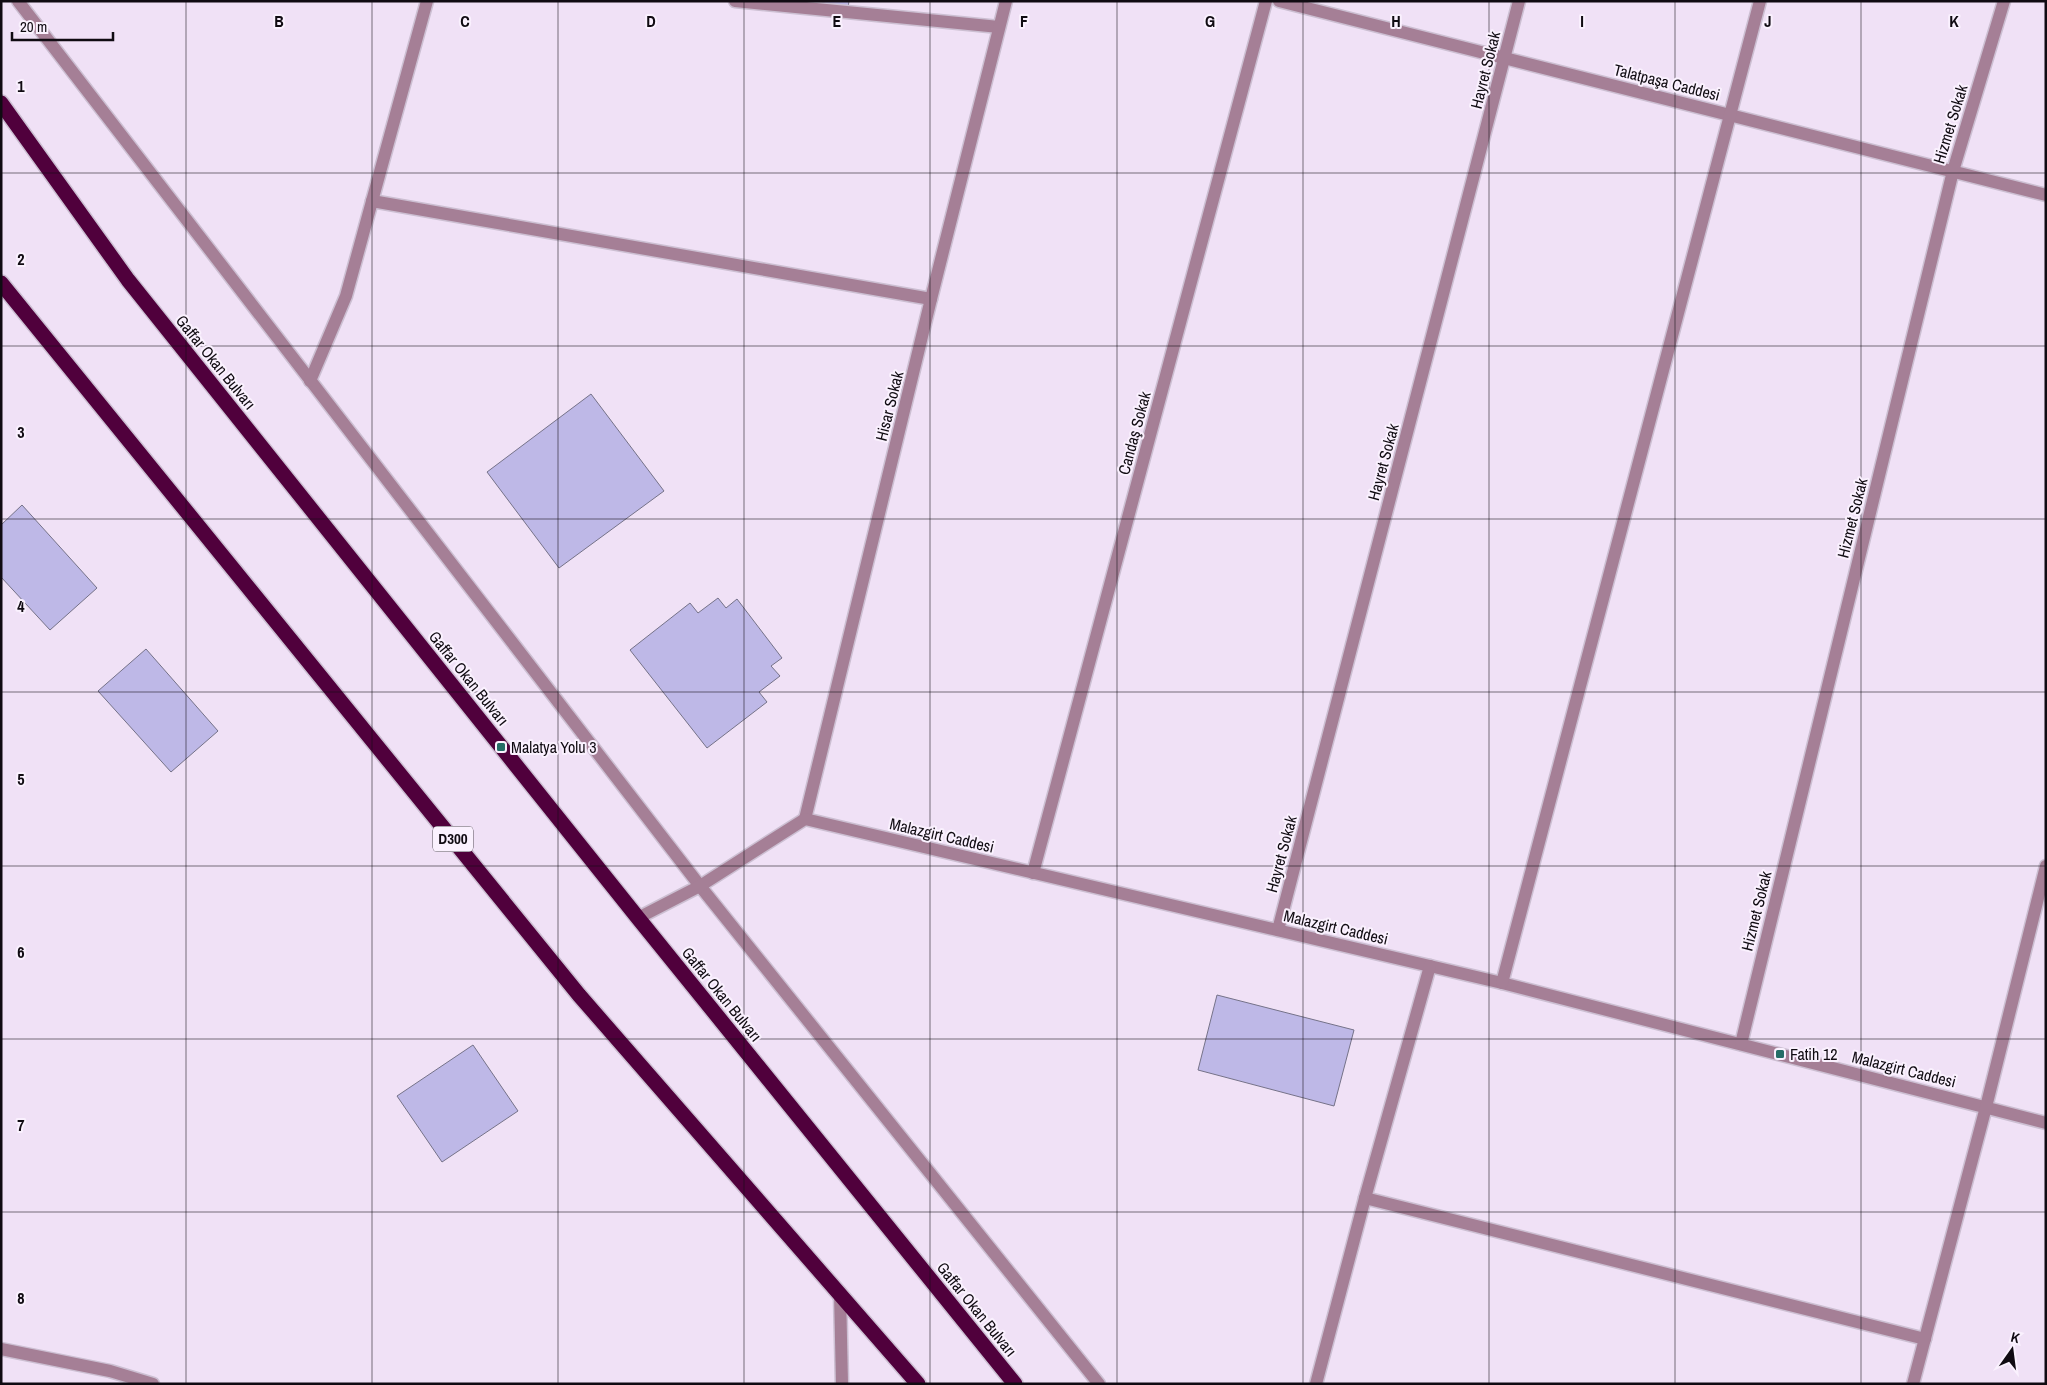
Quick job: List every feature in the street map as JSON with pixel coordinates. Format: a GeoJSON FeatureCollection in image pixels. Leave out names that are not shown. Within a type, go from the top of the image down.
{"type":"FeatureCollection","features":[{"type":"Feature","properties":{"kind":"highway","name":"Gaffar Okan Bulvarı"},"geometry":{"type":"LineString","coordinates":[[1,103],[128,280],[638,918],[1015,1384]]}},
{"type":"Feature","properties":{"kind":"highway","name":"D300"},"geometry":{"type":"LineString","coordinates":[[1,283],[580,995],[918,1384]]}},
{"type":"Feature","properties":{"kind":"street"},"geometry":{"type":"LineString","coordinates":[[18,1],[700,886],[1099,1384]]}},
{"type":"Feature","properties":{"kind":"street"},"geometry":{"type":"LineString","coordinates":[[310,381],[346,296],[426,1]]}},
{"type":"Feature","properties":{"kind":"street"},"geometry":{"type":"LineString","coordinates":[[735,1],[999,27]]}},
{"type":"Feature","properties":{"kind":"street","name":"Hisar Sokak"},"geometry":{"type":"LineString","coordinates":[[805,819],[931,299],[1006,1]]}},
{"type":"Feature","properties":{"kind":"street","name":"Candaş Sokak"},"geometry":{"type":"LineString","coordinates":[[1033,873],[1266,1]]}},
{"type":"Feature","properties":{"kind":"street","name":"Talatpaşa Caddesi"},"geometry":{"type":"LineString","coordinates":[[1279,1],[2046,195]]}},
{"type":"Feature","properties":{"kind":"street","name":"Hayret Sokak"},"geometry":{"type":"LineString","coordinates":[[1278,930],[1519,1]]}},
{"type":"Feature","properties":{"kind":"street"},"geometry":{"type":"LineString","coordinates":[[1502,983],[1760,1]]}},
{"type":"Feature","properties":{"kind":"street","name":"Hizmet Sokak"},"geometry":{"type":"LineString","coordinates":[[1741,1044],[1953,172],[2004,1]]}},
{"type":"Feature","properties":{"kind":"street"},"geometry":{"type":"LineString","coordinates":[[372,201],[931,299]]}},
{"type":"Feature","properties":{"kind":"street"},"geometry":{"type":"LineString","coordinates":[[638,918],[700,886],[805,819]]}},
{"type":"Feature","properties":{"kind":"street","name":"Malazgirt Caddesi"},"geometry":{"type":"LineString","coordinates":[[805,819],[1502,983],[2046,1122]]}},
{"type":"Feature","properties":{"kind":"street"},"geometry":{"type":"LineString","coordinates":[[1913,1384],[1986,1107],[2046,866]]}},
{"type":"Feature","properties":{"kind":"street"},"geometry":{"type":"LineString","coordinates":[[1316,1384],[1365,1198],[1430,966]]}},
{"type":"Feature","properties":{"kind":"street"},"geometry":{"type":"LineString","coordinates":[[1365,1198],[1924,1339]]}},
{"type":"Feature","properties":{"kind":"street"},"geometry":{"type":"LineString","coordinates":[[840,1293],[842,1384]]}},
{"type":"Feature","properties":{"kind":"street"},"geometry":{"type":"LineString","coordinates":[[1,1349],[110,1370],[153,1384]]}},
{"type":"Feature","properties":{"kind":"building"},"geometry":{"type":"Polygon","coordinates":[[[813,1],[849,1],[848,8],[813,1]]]}},
{"type":"Feature","properties":{"kind":"building"},"geometry":{"type":"Polygon","coordinates":[[[591,394],[664,491],[559,568],[487,472],[591,394]]]}},
{"type":"Feature","properties":{"kind":"building"},"geometry":{"type":"Polygon","coordinates":[[[22,505],[97,588],[50,630],[1,577],[1,525],[22,505]]]}},
{"type":"Feature","properties":{"kind":"building"},"geometry":{"type":"Polygon","coordinates":[[[718,598],[726,608],[737,599],[782,658],[771,666],[780,676],[759,692],[767,702],[707,748],[630,650],[690,603],[698,613],[718,598]]]}},
{"type":"Feature","properties":{"kind":"building"},"geometry":{"type":"Polygon","coordinates":[[[146,649],[218,731],[171,772],[98,691],[146,649]]]}},
{"type":"Feature","properties":{"kind":"building"},"geometry":{"type":"Polygon","coordinates":[[[1217,995],[1354,1030],[1334,1106],[1198,1070],[1217,995]]]}},
{"type":"Feature","properties":{"kind":"building"},"geometry":{"type":"Polygon","coordinates":[[[473,1045],[518,1111],[442,1162],[397,1096],[473,1045]]]}},
{"type":"Feature","properties":{"kind":"place","name":"Malatya Yolu 3"},"geometry":{"type":"Point","coordinates":[501,747]}},
{"type":"Feature","properties":{"kind":"place","name":"Fatih 12"},"geometry":{"type":"Point","coordinates":[1780,1054]}}]}
